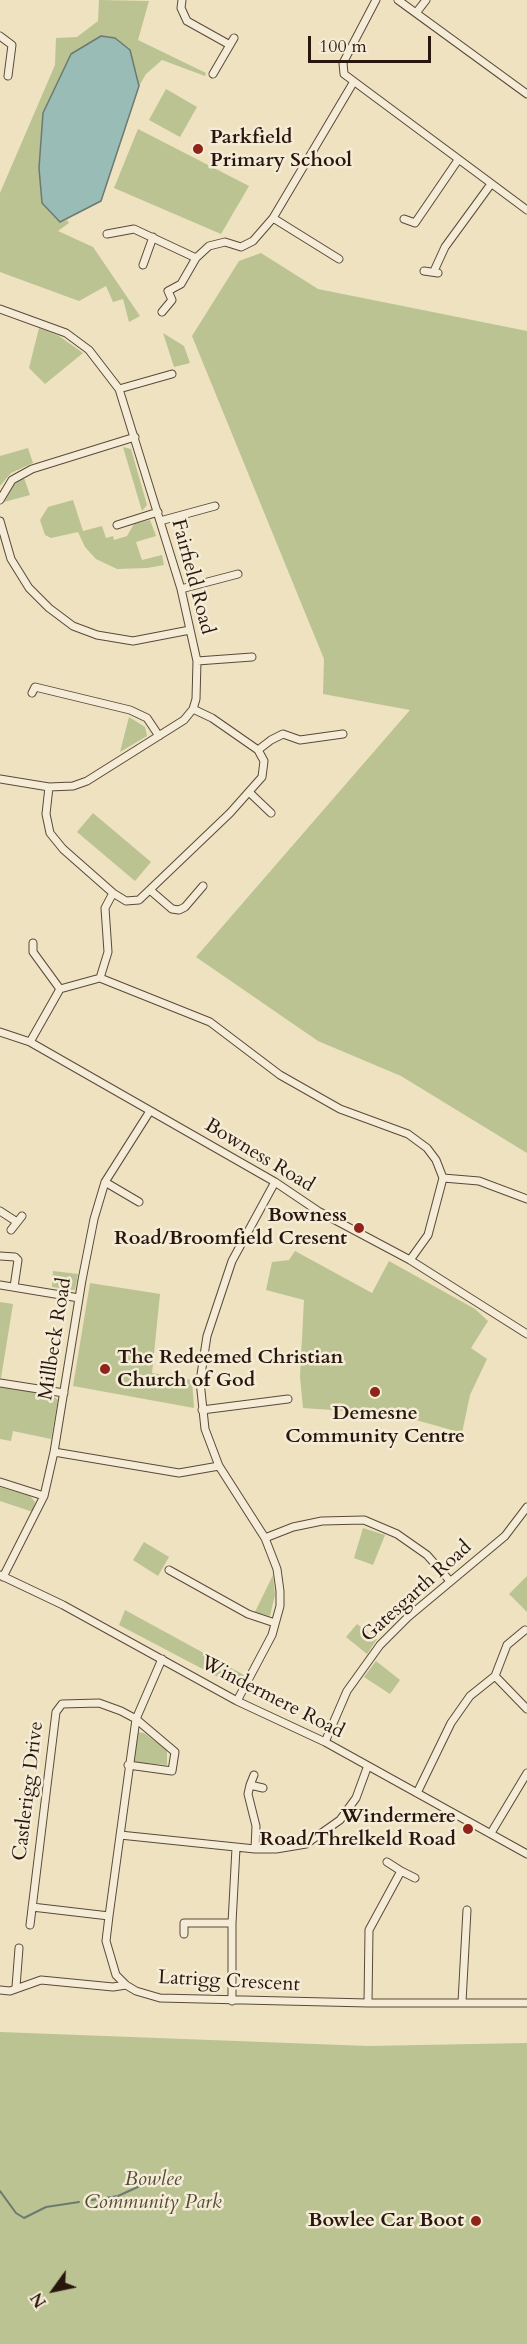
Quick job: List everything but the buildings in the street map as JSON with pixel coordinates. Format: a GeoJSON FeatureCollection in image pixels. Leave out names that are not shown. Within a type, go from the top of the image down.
{"type":"FeatureCollection","features":[{"type":"Feature","properties":{"kind":"street"},"geometry":{"type":"LineString","coordinates":[[182,0],[181,8],[187,21],[232,42],[213,75]]}},
{"type":"Feature","properties":{"kind":"street"},"geometry":{"type":"LineString","coordinates":[[376,0],[342,65],[344,74],[353,83],[527,210]]}},
{"type":"Feature","properties":{"kind":"street"},"geometry":{"type":"LineString","coordinates":[[398,0],[527,94]]}},
{"type":"Feature","properties":{"kind":"street"},"geometry":{"type":"LineString","coordinates":[[416,13],[426,0]]}},
{"type":"Feature","properties":{"kind":"street"},"geometry":{"type":"LineString","coordinates":[[0,36],[12,45],[8,76]]}},
{"type":"Feature","properties":{"kind":"street"},"geometry":{"type":"LineString","coordinates":[[162,312],[172,300],[168,291],[181,284],[196,258],[209,246],[225,242],[241,247],[253,240],[273,218],[353,83]]}},
{"type":"Feature","properties":{"kind":"street"},"geometry":{"type":"LineString","coordinates":[[404,219],[415,224],[458,160]]}},
{"type":"Feature","properties":{"kind":"street"},"geometry":{"type":"LineString","coordinates":[[424,271],[436,272],[445,248],[491,184]]}},
{"type":"Feature","properties":{"kind":"street"},"geometry":{"type":"LineString","coordinates":[[273,218],[339,259]]}},
{"type":"Feature","properties":{"kind":"street"},"geometry":{"type":"LineString","coordinates":[[107,234],[134,229],[196,258]]}},
{"type":"Feature","properties":{"kind":"street"},"geometry":{"type":"LineString","coordinates":[[143,265],[153,237]]}},
{"type":"Feature","properties":{"kind":"street","name":"Fairfield Road"},"geometry":{"type":"LineString","coordinates":[[0,309],[66,333],[88,350],[119,389],[181,589],[197,661],[196,699],[193,709]]}},
{"type":"Feature","properties":{"kind":"street"},"geometry":{"type":"LineString","coordinates":[[119,389],[172,374]]}},
{"type":"Feature","properties":{"kind":"street"},"geometry":{"type":"LineString","coordinates":[[0,500],[12,480],[33,469],[135,437]]}},
{"type":"Feature","properties":{"kind":"street"},"geometry":{"type":"LineString","coordinates":[[160,521],[215,506]]}},
{"type":"Feature","properties":{"kind":"street"},"geometry":{"type":"LineString","coordinates":[[117,525],[158,512]]}},
{"type":"Feature","properties":{"kind":"street"},"geometry":{"type":"LineString","coordinates":[[0,520],[11,559],[29,588],[49,608],[73,626],[97,634],[133,641],[190,630]]}},
{"type":"Feature","properties":{"kind":"street"},"geometry":{"type":"LineString","coordinates":[[181,589],[238,574]]}},
{"type":"Feature","properties":{"kind":"street"},"geometry":{"type":"LineString","coordinates":[[197,661],[252,657]]}},
{"type":"Feature","properties":{"kind":"street"},"geometry":{"type":"LineString","coordinates":[[32,693],[35,687],[130,710],[147,718],[159,736]]}},
{"type":"Feature","properties":{"kind":"street"},"geometry":{"type":"LineString","coordinates":[[0,779],[49,787],[73,786],[87,781],[184,720],[193,709],[212,718],[258,750],[264,761],[262,777],[250,793],[139,900],[126,901],[113,892],[63,849],[50,833],[46,814],[49,787]]}},
{"type":"Feature","properties":{"kind":"street"},"geometry":{"type":"LineString","coordinates":[[258,750],[283,734],[300,740],[343,734]]}},
{"type":"Feature","properties":{"kind":"street"},"geometry":{"type":"LineString","coordinates":[[250,793],[271,813]]}},
{"type":"Feature","properties":{"kind":"street"},"geometry":{"type":"LineString","coordinates":[[150,890],[172,909],[179,910],[185,907],[203,886]]}},
{"type":"Feature","properties":{"kind":"street"},"geometry":{"type":"LineString","coordinates":[[100,978],[108,952],[105,908],[113,892]]}},
{"type":"Feature","properties":{"kind":"street"},"geometry":{"type":"LineString","coordinates":[[33,943],[33,952],[60,989]]}},
{"type":"Feature","properties":{"kind":"street"},"geometry":{"type":"LineString","coordinates":[[30,1042],[60,989],[100,978],[210,1022],[290,1081],[340,1109],[408,1134],[427,1148],[436,1160],[443,1178],[428,1235],[410,1260]]}},
{"type":"Feature","properties":{"kind":"street","name":"Bowness Road"},"geometry":{"type":"LineString","coordinates":[[0,1032],[30,1042],[275,1182],[318,1211],[410,1260],[527,1334]]}},
{"type":"Feature","properties":{"kind":"street","name":"Millbeck Road"},"geometry":{"type":"LineString","coordinates":[[2,1576],[44,1496],[54,1452],[94,1220],[105,1182],[150,1111]]}},
{"type":"Feature","properties":{"kind":"street"},"geometry":{"type":"LineString","coordinates":[[443,1178],[479,1181],[527,1199]]}},
{"type":"Feature","properties":{"kind":"street"},"geometry":{"type":"LineString","coordinates":[[105,1182],[139,1202]]}},
{"type":"Feature","properties":{"kind":"street"},"geometry":{"type":"LineString","coordinates":[[237,1701],[265,1649],[275,1623],[280,1591],[275,1559],[265,1538],[219,1466],[205,1430],[200,1381],[207,1336],[232,1261],[275,1182]]}},
{"type":"Feature","properties":{"kind":"street"},"geometry":{"type":"LineString","coordinates":[[0,1210],[19,1219],[11,1230]]}},
{"type":"Feature","properties":{"kind":"street"},"geometry":{"type":"LineString","coordinates":[[0,1256],[15,1257],[18,1260],[14,1287]]}},
{"type":"Feature","properties":{"kind":"street"},"geometry":{"type":"LineString","coordinates":[[0,1285],[79,1298]]}},
{"type":"Feature","properties":{"kind":"street"},"geometry":{"type":"LineString","coordinates":[[0,1383],[64,1393]]}},
{"type":"Feature","properties":{"kind":"street"},"geometry":{"type":"LineString","coordinates":[[202,1410],[288,1399]]}},
{"type":"Feature","properties":{"kind":"street"},"geometry":{"type":"LineString","coordinates":[[54,1452],[180,1473],[219,1466]]}},
{"type":"Feature","properties":{"kind":"street"},"geometry":{"type":"LineString","coordinates":[[0,1482],[44,1496]]}},
{"type":"Feature","properties":{"kind":"street","name":"Gatesgarth Road"},"geometry":{"type":"LineString","coordinates":[[325,1742],[359,1670],[408,1617],[505,1536],[527,1507]]}},
{"type":"Feature","properties":{"kind":"street"},"geometry":{"type":"LineString","coordinates":[[265,1538],[292,1527],[322,1521],[364,1520],[397,1534],[427,1555],[450,1581]]}},
{"type":"Feature","properties":{"kind":"street"},"geometry":{"type":"LineString","coordinates":[[169,1570],[248,1614],[275,1623]]}},
{"type":"Feature","properties":{"kind":"street","name":"Windermere Road"},"geometry":{"type":"LineString","coordinates":[[2,1576],[162,1659],[237,1701],[325,1742],[368,1768],[527,1854]]}},
{"type":"Feature","properties":{"kind":"street"},"geometry":{"type":"LineString","coordinates":[[417,1793],[451,1723],[470,1696],[495,1676],[507,1645],[525,1630]]}},
{"type":"Feature","properties":{"kind":"street"},"geometry":{"type":"LineString","coordinates":[[126,1984],[116,1975],[106,1941],[136,1719],[162,1659]]}},
{"type":"Feature","properties":{"kind":"street"},"geometry":{"type":"LineString","coordinates":[[495,1676],[527,1709]]}},
{"type":"Feature","properties":{"kind":"street","name":"Castlerigg Drive"},"geometry":{"type":"LineString","coordinates":[[30,1925],[56,1712],[62,1704],[99,1703],[136,1719]]}},
{"type":"Feature","properties":{"kind":"street"},"geometry":{"type":"LineString","coordinates":[[128,1765],[172,1771],[176,1752],[136,1719]]}},
{"type":"Feature","properties":{"kind":"street"},"geometry":{"type":"LineString","coordinates":[[120,1835],[255,1849],[306,1844],[340,1820],[356,1798],[368,1768]]}},
{"type":"Feature","properties":{"kind":"street"},"geometry":{"type":"LineString","coordinates":[[491,1833],[527,1773]]}},
{"type":"Feature","properties":{"kind":"street"},"geometry":{"type":"LineString","coordinates":[[254,1775],[248,1794],[256,1826],[255,1849]]}},
{"type":"Feature","properties":{"kind":"street"},"geometry":{"type":"LineString","coordinates":[[250,1785],[263,1788]]}},
{"type":"Feature","properties":{"kind":"street"},"geometry":{"type":"LineString","coordinates":[[232,2001],[232,1923],[236,1848]]}},
{"type":"Feature","properties":{"kind":"street"},"geometry":{"type":"LineString","coordinates":[[387,1862],[415,1878]]}},
{"type":"Feature","properties":{"kind":"street"},"geometry":{"type":"LineString","coordinates":[[368,2003],[369,1930],[401,1870]]}},
{"type":"Feature","properties":{"kind":"street"},"geometry":{"type":"LineString","coordinates":[[32,1907],[109,1916]]}},
{"type":"Feature","properties":{"kind":"street"},"geometry":{"type":"LineString","coordinates":[[462,2002],[467,1910]]}},
{"type":"Feature","properties":{"kind":"street"},"geometry":{"type":"LineString","coordinates":[[184,1913],[184,1934]]}},
{"type":"Feature","properties":{"kind":"street"},"geometry":{"type":"LineString","coordinates":[[184,1923],[232,1923]]}},
{"type":"Feature","properties":{"kind":"street"},"geometry":{"type":"LineString","coordinates":[[16,1987],[19,1948]]}},
{"type":"Feature","properties":{"kind":"street"},"geometry":{"type":"LineString","coordinates":[[0,1990],[9,1991],[41,1980],[113,1987],[126,1984]]}},
{"type":"Feature","properties":{"kind":"street","name":"Latrigg Crescent"},"geometry":{"type":"LineString","coordinates":[[126,1984],[136,1991],[160,1998],[368,2003],[527,2003]]}},
{"type":"Feature","properties":{"kind":"green space"},"geometry":{"type":"Polygon","coordinates":[[[99,0],[149,1],[138,40],[206,73],[205,76],[162,60],[146,74],[139,86],[136,71],[43,113],[39,168],[42,203],[60,222],[67,220],[69,223],[58,231],[93,247],[140,316],[129,322],[123,299],[113,302],[106,286],[79,301],[0,272],[0,193],[55,65],[56,38],[77,37],[98,21],[99,0]]]}},
{"type":"Feature","properties":{"kind":"green space"},"geometry":{"type":"Polygon","coordinates":[[[166,89],[197,107],[180,137],[149,120],[166,89]]]}},
{"type":"Feature","properties":{"kind":"green space"},"geometry":{"type":"Polygon","coordinates":[[[138,129],[249,186],[221,234],[114,188],[138,129]]]}},
{"type":"Feature","properties":{"kind":"green space"},"geometry":{"type":"Polygon","coordinates":[[[261,253],[318,289],[527,331],[527,1153],[401,1076],[318,1041],[196,957],[410,710],[323,694],[324,659],[192,336],[239,261],[261,253]]]}},
{"type":"Feature","properties":{"kind":"green space"},"geometry":{"type":"Polygon","coordinates":[[[39,328],[59,336],[83,353],[45,384],[29,368],[39,328]]]}},
{"type":"Feature","properties":{"kind":"green space"},"geometry":{"type":"Polygon","coordinates":[[[163,333],[184,346],[190,363],[174,367],[163,333]]]}},
{"type":"Feature","properties":{"kind":"green space"},"geometry":{"type":"Polygon","coordinates":[[[123,447],[131,449],[147,505],[142,511],[123,447]]]}},
{"type":"Feature","properties":{"kind":"green space"},"geometry":{"type":"Polygon","coordinates":[[[28,448],[33,463],[11,473],[0,486],[0,456],[28,448]]]}},
{"type":"Feature","properties":{"kind":"green space"},"geometry":{"type":"Polygon","coordinates":[[[24,478],[30,495],[4,502],[13,485],[24,478]]]}},
{"type":"Feature","properties":{"kind":"green space"},"geometry":{"type":"Polygon","coordinates":[[[73,500],[83,531],[102,526],[106,538],[113,536],[114,540],[127,536],[134,524],[150,520],[156,536],[136,542],[142,560],[162,555],[164,565],[117,569],[96,559],[85,547],[78,532],[51,538],[45,535],[40,520],[48,507],[73,500]]]}},
{"type":"Feature","properties":{"kind":"green space"},"geometry":{"type":"Polygon","coordinates":[[[129,717],[145,727],[147,736],[120,752],[129,717]]]}},
{"type":"Feature","properties":{"kind":"green space"},"geometry":{"type":"Polygon","coordinates":[[[93,813],[151,862],[135,881],[77,832],[93,813]]]}},
{"type":"Feature","properties":{"kind":"green space"},"geometry":{"type":"Polygon","coordinates":[[[295,1251],[372,1293],[389,1261],[475,1309],[488,1321],[471,1348],[487,1359],[470,1395],[462,1433],[409,1418],[405,1413],[384,1419],[347,1411],[303,1408],[300,1377],[304,1300],[266,1290],[272,1262],[289,1260],[295,1251]]]}},
{"type":"Feature","properties":{"kind":"green space"},"geometry":{"type":"Polygon","coordinates":[[[53,1271],[78,1274],[75,1290],[52,1287],[53,1271]]]}},
{"type":"Feature","properties":{"kind":"green space"},"geometry":{"type":"Polygon","coordinates":[[[90,1283],[160,1294],[152,1373],[192,1380],[194,1408],[73,1386],[90,1283]]]}},
{"type":"Feature","properties":{"kind":"green space"},"geometry":{"type":"Polygon","coordinates":[[[0,1302],[13,1304],[1,1378],[0,1378],[0,1302]]]}},
{"type":"Feature","properties":{"kind":"green space"},"geometry":{"type":"Polygon","coordinates":[[[0,1387],[50,1393],[58,1400],[51,1439],[13,1431],[11,1441],[0,1439],[0,1387]]]}},
{"type":"Feature","properties":{"kind":"green space"},"geometry":{"type":"Polygon","coordinates":[[[0,1487],[30,1496],[35,1502],[33,1512],[0,1501],[0,1487]]]}},
{"type":"Feature","properties":{"kind":"green space"},"geometry":{"type":"Polygon","coordinates":[[[363,1528],[385,1535],[373,1565],[354,1558],[363,1528]]]}},
{"type":"Feature","properties":{"kind":"green space"},"geometry":{"type":"Polygon","coordinates":[[[144,1542],[169,1557],[158,1576],[133,1560],[144,1542]]]}},
{"type":"Feature","properties":{"kind":"green space"},"geometry":{"type":"Polygon","coordinates":[[[273,1575],[275,1595],[270,1616],[255,1612],[273,1575]]]}},
{"type":"Feature","properties":{"kind":"green space"},"geometry":{"type":"Polygon","coordinates":[[[527,1576],[527,1612],[509,1594],[527,1576]]]}},
{"type":"Feature","properties":{"kind":"green space"},"geometry":{"type":"Polygon","coordinates":[[[125,1610],[244,1675],[237,1687],[119,1625],[125,1610]]]}},
{"type":"Feature","properties":{"kind":"green space"},"geometry":{"type":"Polygon","coordinates":[[[357,1624],[377,1639],[367,1654],[346,1637],[357,1624]]]}},
{"type":"Feature","properties":{"kind":"green space"},"geometry":{"type":"Polygon","coordinates":[[[376,1661],[400,1680],[390,1694],[364,1677],[376,1661]]]}},
{"type":"Feature","properties":{"kind":"green space"},"geometry":{"type":"Polygon","coordinates":[[[137,1732],[144,1733],[167,1750],[167,1765],[132,1762],[137,1732]]]}},
{"type":"Feature","properties":{"kind":"green space","name":"Bowlee Community Park"},"geometry":{"type":"Polygon","coordinates":[[[0,2032],[368,2046],[527,2043],[527,2344],[0,2344],[0,2032]]]}},
{"type":"Feature","properties":{"kind":"water"},"geometry":{"type":"Polygon","coordinates":[[[101,36],[115,38],[130,50],[139,86],[101,201],[60,222],[42,203],[39,168],[43,113],[71,54],[101,36]]]}},
{"type":"Feature","properties":{"kind":"waterway"},"geometry":{"type":"LineString","coordinates":[[92,2200],[118,2196],[142,2185],[165,2183]]}},
{"type":"Feature","properties":{"kind":"waterway"},"geometry":{"type":"LineString","coordinates":[[0,2191],[16,2213],[24,2218],[46,2207],[79,2202]]}},
{"type":"Feature","properties":{"kind":"place","name":"Parkfield Primary School"},"geometry":{"type":"Point","coordinates":[198,149]}},
{"type":"Feature","properties":{"kind":"place","name":"Bowness Road/Broomfield Cresent"},"geometry":{"type":"Point","coordinates":[359,1228]}},
{"type":"Feature","properties":{"kind":"place","name":"The Redeemed Christian Church of God"},"geometry":{"type":"Point","coordinates":[105,1369]}},
{"type":"Feature","properties":{"kind":"place","name":"Demesne Community Centre"},"geometry":{"type":"Point","coordinates":[375,1392]}},
{"type":"Feature","properties":{"kind":"place","name":"Windermere Road/Threlkeld Road"},"geometry":{"type":"Point","coordinates":[468,1829]}},
{"type":"Feature","properties":{"kind":"place","name":"Bowlee Car Boot"},"geometry":{"type":"Point","coordinates":[476,2221]}}]}
